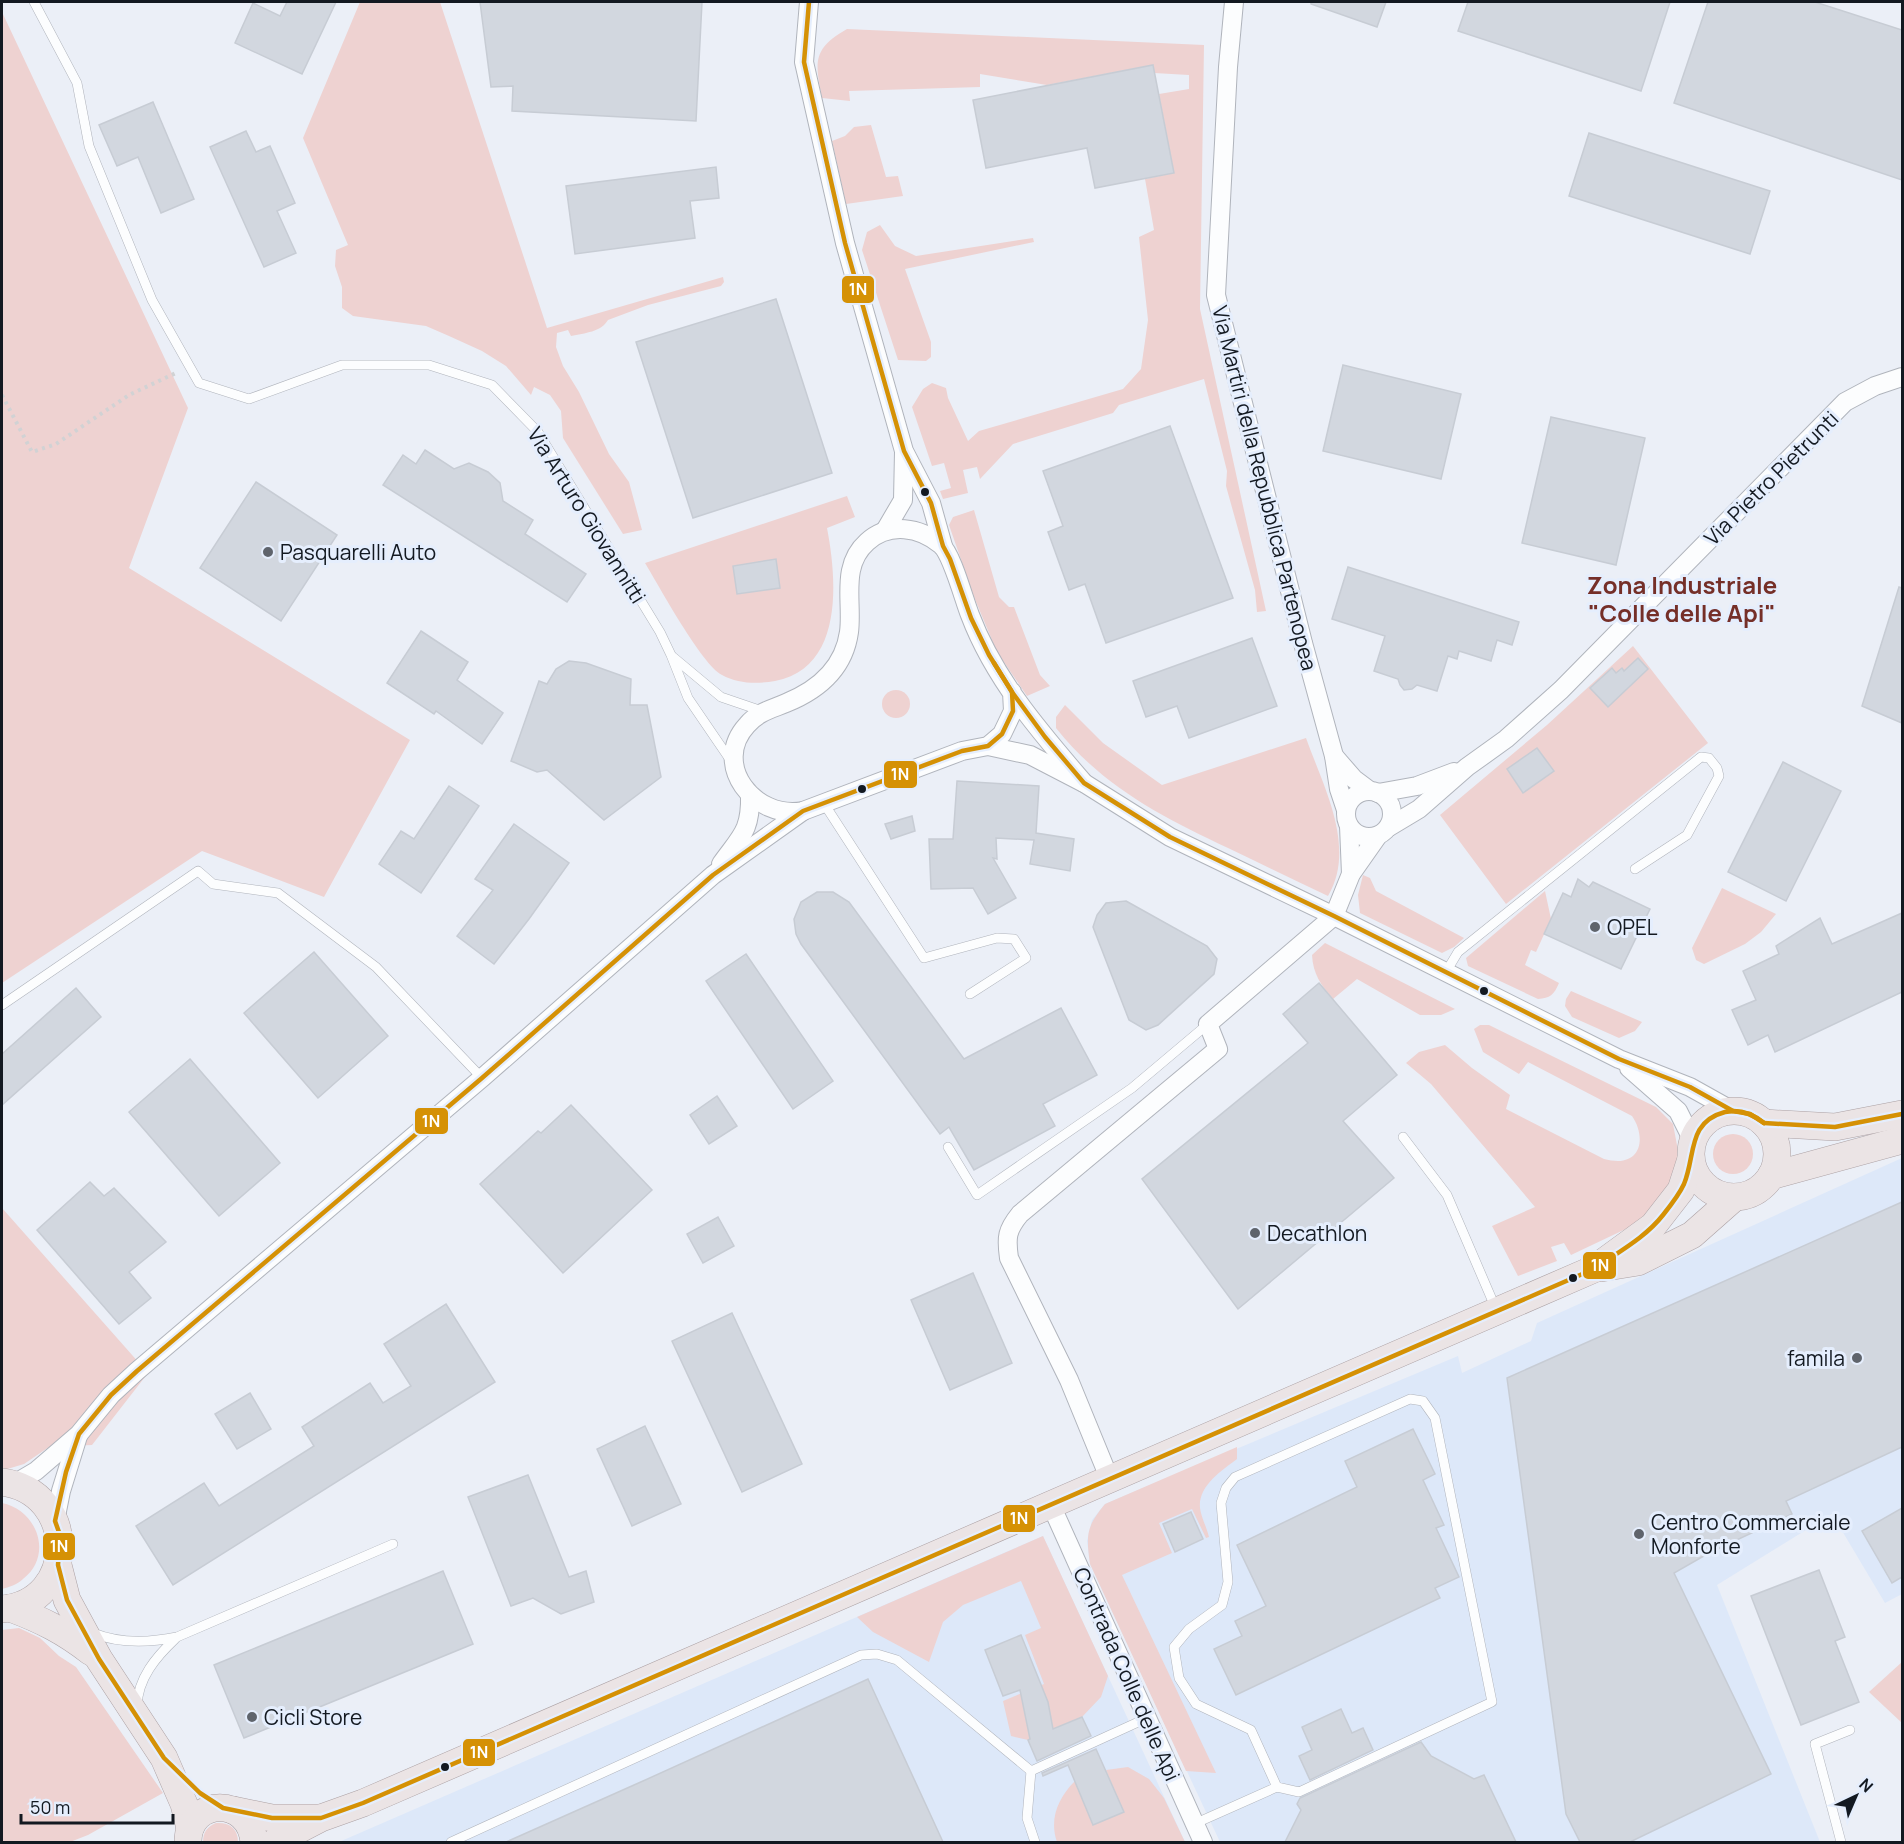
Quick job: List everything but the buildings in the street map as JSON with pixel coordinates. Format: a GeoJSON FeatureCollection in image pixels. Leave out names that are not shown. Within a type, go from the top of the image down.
{"type":"FeatureCollection","features":[{"type":"Feature","properties":{"kind":"main road"},"geometry":{"type":"LineString","coordinates":[[275,1842],[321,1818],[363,1803],[1594,1269],[1653,1227],[1681,1190],[1692,1150],[1699,1129],[1708,1119],[1720,1113],[1733,1111],[1750,1114],[1764,1123],[1770,1130],[1777,1148],[1777,1158],[1771,1176],[1762,1187],[1749,1194],[1735,1197],[1719,1195],[1706,1186],[1696,1174],[1692,1150]]}},
{"type":"Feature","properties":{"kind":"main road"},"geometry":{"type":"LineString","coordinates":[[1764,1123],[1835,1126],[1902,1114]]}},
{"type":"Feature","properties":{"kind":"main road"},"geometry":{"type":"LineString","coordinates":[[1771,1176],[1902,1140]]}},
{"type":"Feature","properties":{"kind":"main road"},"geometry":{"type":"LineString","coordinates":[[1594,1269],[1638,1262],[1692,1235],[1735,1197]]}},
{"type":"Feature","properties":{"kind":"main road"},"geometry":{"type":"LineString","coordinates":[[6,1608],[31,1600],[47,1585],[58,1565],[60,1550],[60,1535],[45,1504],[31,1492],[8,1483]]}},
{"type":"Feature","properties":{"kind":"main road"},"geometry":{"type":"LineString","coordinates":[[58,1565],[67,1600],[99,1659],[164,1758],[184,1804],[189,1835]]}},
{"type":"Feature","properties":{"kind":"main road"},"geometry":{"type":"LineString","coordinates":[[6,1608],[42,1620],[67,1634],[99,1659]]}},
{"type":"Feature","properties":{"kind":"main road"},"geometry":{"type":"LineString","coordinates":[[164,1758],[200,1793],[242,1815],[249,1823],[254,1842]]}},
{"type":"Feature","properties":{"kind":"main road"},"geometry":{"type":"LineString","coordinates":[[189,1835],[196,1819],[203,1812],[228,1809],[272,1818],[321,1818]]}},
{"type":"Feature","properties":{"kind":"street"},"geometry":{"type":"LineString","coordinates":[[808,2],[804,62],[845,243],[904,450],[931,503],[943,546],[950,559],[971,618],[989,655],[1012,692],[1045,737],[1084,783]]}},
{"type":"Feature","properties":{"kind":"street","name":"Via Martiri della Repubblica Partenopea"},"geometry":{"type":"LineString","coordinates":[[1234,2],[1228,67],[1216,295],[1303,643],[1334,756],[1339,789],[1347,818]]}},
{"type":"Feature","properties":{"kind":"street","name":"Via Pietro Pietrunti"},"geometry":{"type":"LineString","coordinates":[[1334,916],[1351,874],[1383,832],[1419,809],[1467,767],[1506,739],[1561,690],[1845,402],[1875,386],[1902,376]]}},
{"type":"Feature","properties":{"kind":"street"},"geometry":{"type":"LineString","coordinates":[[803,811],[784,812],[762,804],[750,795],[738,778],[734,766],[736,745],[747,725],[764,711],[807,694],[827,678],[834,669],[845,647],[849,631],[848,590],[852,567],[860,549],[886,529],[903,500],[904,450]]}},
{"type":"Feature","properties":{"kind":"street"},"geometry":{"type":"LineString","coordinates":[[886,529],[898,528],[927,535],[943,546]]}},
{"type":"Feature","properties":{"kind":"street"},"geometry":{"type":"LineString","coordinates":[[988,746],[1002,734],[1007,726],[1013,711],[1012,692]]}},
{"type":"Feature","properties":{"kind":"street"},"geometry":{"type":"LineString","coordinates":[[8,1483],[36,1471],[79,1434],[111,1395],[137,1371],[482,1078],[713,875],[803,811],[962,751],[988,746],[1030,755],[1084,783],[1170,837],[1334,916],[1619,1059],[1690,1087],[1733,1111]]}},
{"type":"Feature","properties":{"kind":"street","name":"Via Martiri della Repubblica Partenopea"},"geometry":{"type":"LineString","coordinates":[[1334,756],[1354,779],[1374,792]]}},
{"type":"Feature","properties":{"kind":"street","name":"Via Pietro Pietrunti"},"geometry":{"type":"LineString","coordinates":[[1374,792],[1417,786],[1467,767]]}},
{"type":"Feature","properties":{"kind":"street"},"geometry":{"type":"LineString","coordinates":[[1374,792],[1390,803],[1392,811],[1383,832],[1361,836],[1347,818],[1354,796],[1374,792]]}},
{"type":"Feature","properties":{"kind":"street"},"geometry":{"type":"LineString","coordinates":[[713,875],[746,830],[750,816],[750,795]]}},
{"type":"Feature","properties":{"kind":"street","name":"Via Pietro Pietrunti"},"geometry":{"type":"LineString","coordinates":[[1347,818],[1351,874]]}},
{"type":"Feature","properties":{"kind":"street"},"geometry":{"type":"LineString","coordinates":[[1110,1480],[1069,1380],[1009,1258],[1007,1242],[1010,1227],[1020,1214],[1218,1049],[1208,1024],[1334,916]]}},
{"type":"Feature","properties":{"kind":"street"},"geometry":{"type":"LineString","coordinates":[[1619,1059],[1678,1111],[1692,1150]]}},
{"type":"Feature","properties":{"kind":"street"},"geometry":{"type":"LineString","coordinates":[[55,1521],[61,1491],[79,1434]]}},
{"type":"Feature","properties":{"kind":"street","name":"Contrada Colle delle Api"},"geometry":{"type":"LineString","coordinates":[[1051,1505],[1203,1842]]}},
{"type":"Feature","properties":{"kind":"lane","name":"Via Arturo Giovannitti"},"geometry":{"type":"LineString","coordinates":[[34,2],[77,83],[89,146],[152,300],[199,383],[249,399],[342,365],[429,365],[492,386],[538,432],[660,632],[688,698],[734,766]]}},
{"type":"Feature","properties":{"kind":"lane","name":"Via Arturo Giovannitti"},"geometry":{"type":"LineString","coordinates":[[671,655],[721,697],[764,711]]}},
{"type":"Feature","properties":{"kind":"lane"},"geometry":{"type":"LineString","coordinates":[[1446,972],[1458,952],[1701,757],[1709,758],[1717,768],[1719,776],[1687,835],[1635,869]]}},
{"type":"Feature","properties":{"kind":"lane"},"geometry":{"type":"LineString","coordinates":[[823,802],[924,958],[997,938],[1014,939],[1026,958],[970,994]]}},
{"type":"Feature","properties":{"kind":"lane"},"geometry":{"type":"LineString","coordinates":[[2,1005],[198,871],[213,884],[278,893],[376,967],[482,1078]]}},
{"type":"Feature","properties":{"kind":"lane"},"geometry":{"type":"LineString","coordinates":[[948,1147],[977,1194],[1132,1088],[1208,1024]]}},
{"type":"Feature","properties":{"kind":"lane"},"geometry":{"type":"LineString","coordinates":[[1402,1137],[1447,1195],[1497,1311]]}},
{"type":"Feature","properties":{"kind":"lane"},"geometry":{"type":"LineString","coordinates":[[1194,1824],[1277,1787],[1299,1792],[1492,1702],[1435,1418],[1423,1401],[1410,1399],[1235,1477],[1226,1488],[1221,1503],[1228,1582],[1222,1605],[1189,1629],[1174,1647],[1179,1678],[1196,1704],[1251,1730],[1277,1787]]}},
{"type":"Feature","properties":{"kind":"lane"},"geometry":{"type":"LineString","coordinates":[[83,1629],[100,1636],[139,1642],[177,1637],[393,1544]]}},
{"type":"Feature","properties":{"kind":"lane"},"geometry":{"type":"LineString","coordinates":[[137,1718],[138,1695],[146,1673],[159,1653],[177,1637]]}},
{"type":"Feature","properties":{"kind":"lane"},"geometry":{"type":"LineString","coordinates":[[451,1842],[861,1655],[877,1654],[897,1660],[1031,1771]]}},
{"type":"Feature","properties":{"kind":"lane"},"geometry":{"type":"LineString","coordinates":[[1031,1771],[1146,1718]]}},
{"type":"Feature","properties":{"kind":"lane"},"geometry":{"type":"LineString","coordinates":[[1841,1842],[1815,1744],[1850,1730]]}},
{"type":"Feature","properties":{"kind":"lane"},"geometry":{"type":"LineString","coordinates":[[1031,1771],[1027,1818],[1035,1842]]}},
{"type":"Feature","properties":{"kind":"path"},"geometry":{"type":"LineString","coordinates":[[2,395],[32,452],[56,444],[129,395],[190,367]]}},
{"type":"Feature","properties":{"kind":"shaded area"},"geometry":{"type":"Polygon","coordinates":[[[360,2],[440,2],[547,328],[723,277],[724,282],[721,286],[648,305],[608,320],[601,327],[592,331],[571,336],[568,330],[557,333],[556,347],[563,366],[579,392],[609,454],[629,482],[642,530],[623,534],[563,438],[561,411],[550,395],[534,387],[531,395],[506,366],[482,351],[426,326],[353,316],[342,308],[342,287],[335,266],[336,250],[348,245],[303,138],[360,2]]]}},
{"type":"Feature","properties":{"kind":"shaded area"},"geometry":{"type":"Polygon","coordinates":[[[2,12],[188,408],[129,568],[410,740],[324,897],[202,851],[2,983],[2,12]]]}},
{"type":"Feature","properties":{"kind":"shaded area"},"geometry":{"type":"Polygon","coordinates":[[[847,29],[1204,45],[1200,309],[1266,611],[1257,612],[1255,590],[1226,486],[1227,471],[1204,379],[1119,405],[1113,413],[1013,444],[980,479],[977,467],[963,470],[968,493],[943,499],[940,491],[951,488],[944,463],[932,466],[912,407],[923,389],[932,383],[946,388],[948,398],[968,441],[979,431],[1123,389],[1141,369],[1148,320],[1139,237],[1154,230],[1145,179],[1174,173],[1159,94],[1189,89],[1189,75],[1154,73],[1152,65],[1047,85],[980,74],[980,87],[849,91],[850,101],[822,98],[818,75],[819,57],[827,43],[847,29]]]}},
{"type":"Feature","properties":{"kind":"shaded area"},"geometry":{"type":"Polygon","coordinates":[[[871,125],[886,177],[898,176],[903,196],[846,204],[832,141],[845,136],[854,127],[871,125]]]}},
{"type":"Feature","properties":{"kind":"shaded area"},"geometry":{"type":"Polygon","coordinates":[[[880,225],[895,246],[916,256],[1033,238],[1034,242],[905,269],[931,342],[931,357],[926,361],[898,360],[862,250],[867,232],[880,225]]]}},
{"type":"Feature","properties":{"kind":"shaded area"},"geometry":{"type":"Polygon","coordinates":[[[847,496],[855,517],[827,528],[833,572],[831,619],[824,641],[814,659],[797,673],[775,681],[748,682],[722,675],[704,657],[693,641],[645,563],[847,496]]]}},
{"type":"Feature","properties":{"kind":"shaded area"},"geometry":{"type":"Polygon","coordinates":[[[974,510],[999,597],[1009,607],[1014,607],[1040,675],[1050,686],[1027,696],[997,652],[974,597],[949,525],[953,517],[974,510]]]}},
{"type":"Feature","properties":{"kind":"shaded area"},"geometry":{"type":"Polygon","coordinates":[[[1633,646],[1708,743],[1506,904],[1440,815],[1547,725],[1633,646]]]}},
{"type":"Feature","properties":{"kind":"shaded area"},"geometry":{"type":"Polygon","coordinates":[[[896,690],[906,694],[910,704],[906,714],[896,718],[886,714],[882,704],[886,694],[896,690]]]}},
{"type":"Feature","properties":{"kind":"shaded area"},"geometry":{"type":"Polygon","coordinates":[[[1065,705],[1103,743],[1162,785],[1306,738],[1328,796],[1338,837],[1339,857],[1336,877],[1328,896],[1157,812],[1113,783],[1074,749],[1056,728],[1056,717],[1065,705]]]}},
{"type":"Feature","properties":{"kind":"shaded area"},"geometry":{"type":"Polygon","coordinates":[[[1363,875],[1370,878],[1376,891],[1464,938],[1454,947],[1442,953],[1360,913],[1358,895],[1363,875]]]}},
{"type":"Feature","properties":{"kind":"shaded area"},"geometry":{"type":"Polygon","coordinates":[[[1722,888],[1776,914],[1761,932],[1745,944],[1704,964],[1696,960],[1692,948],[1722,888]]]}},
{"type":"Feature","properties":{"kind":"shaded area"},"geometry":{"type":"Polygon","coordinates":[[[1545,891],[1551,919],[1536,952],[1531,950],[1525,965],[1559,983],[1551,995],[1538,999],[1468,966],[1466,958],[1545,891]]]}},
{"type":"Feature","properties":{"kind":"shaded area"},"geometry":{"type":"Polygon","coordinates":[[[1325,943],[1455,1009],[1441,1015],[1420,1015],[1357,979],[1333,999],[1318,979],[1312,955],[1325,943]]]}},
{"type":"Feature","properties":{"kind":"shaded area"},"geometry":{"type":"Polygon","coordinates":[[[1571,991],[1642,1022],[1635,1031],[1619,1038],[1572,1017],[1565,1006],[1571,991]]]}},
{"type":"Feature","properties":{"kind":"shaded area"},"geometry":{"type":"Polygon","coordinates":[[[1480,1025],[1489,1025],[1656,1107],[1673,1124],[1680,1161],[1660,1204],[1630,1227],[1571,1255],[1564,1243],[1551,1247],[1557,1261],[1518,1276],[1492,1226],[1535,1207],[1431,1084],[1406,1063],[1419,1052],[1445,1045],[1510,1095],[1506,1109],[1604,1159],[1618,1161],[1633,1156],[1639,1144],[1639,1130],[1632,1116],[1528,1062],[1519,1074],[1483,1052],[1474,1029],[1480,1025]]]}},
{"type":"Feature","properties":{"kind":"shaded area"},"geometry":{"type":"Polygon","coordinates":[[[1733,1134],[1741,1135],[1747,1140],[1752,1146],[1752,1162],[1747,1168],[1741,1173],[1733,1174],[1725,1173],[1719,1168],[1714,1162],[1713,1154],[1714,1146],[1719,1140],[1725,1135],[1733,1134]]]}},
{"type":"Feature","properties":{"kind":"shaded area"},"geometry":{"type":"Polygon","coordinates":[[[1902,1158],[1902,1594],[1885,1603],[1832,1514],[1717,1585],[1820,1842],[1220,1842],[1090,1564],[1087,1541],[1092,1520],[1105,1504],[1458,1356],[1462,1373],[1531,1341],[1537,1323],[1902,1158]]]}},
{"type":"Feature","properties":{"kind":"shaded area"},"geometry":{"type":"Polygon","coordinates":[[[2,1208],[148,1373],[92,1445],[49,1447],[24,1464],[4,1470],[2,1470],[2,1208]]]}},
{"type":"Feature","properties":{"kind":"shaded area"},"geometry":{"type":"Polygon","coordinates":[[[1237,1447],[1237,1459],[1212,1480],[1200,1500],[1200,1508],[1209,1537],[1206,1538],[1192,1509],[1159,1523],[1172,1553],[1122,1575],[1216,1773],[1186,1771],[1090,1564],[1088,1538],[1094,1519],[1105,1504],[1237,1447]]]}},
{"type":"Feature","properties":{"kind":"shaded area"},"geometry":{"type":"Polygon","coordinates":[[[2,1503],[24,1514],[32,1524],[39,1546],[38,1558],[32,1569],[18,1583],[2,1589],[2,1503]]]}},
{"type":"Feature","properties":{"kind":"shaded area"},"geometry":{"type":"Polygon","coordinates":[[[1043,1536],[1185,1842],[339,1842],[1043,1536]]]}},
{"type":"Feature","properties":{"kind":"shaded area"},"geometry":{"type":"Polygon","coordinates":[[[1043,1536],[1108,1676],[1101,1697],[1082,1717],[1028,1740],[1011,1736],[1003,1701],[1044,1684],[1025,1635],[1041,1628],[1021,1581],[963,1605],[943,1622],[929,1662],[873,1632],[857,1617],[1043,1536]]]}},
{"type":"Feature","properties":{"kind":"shaded area"},"geometry":{"type":"Polygon","coordinates":[[[19,1628],[40,1638],[59,1656],[76,1667],[163,1793],[88,1835],[70,1842],[2,1842],[2,1630],[19,1628]]]}},
{"type":"Feature","properties":{"kind":"shaded area"},"geometry":{"type":"Polygon","coordinates":[[[1902,1662],[1902,1723],[1869,1692],[1902,1662]]]}},
{"type":"Feature","properties":{"kind":"shaded area"},"geometry":{"type":"Polygon","coordinates":[[[1128,1767],[1149,1779],[1164,1798],[1185,1842],[1057,1842],[1054,1825],[1057,1809],[1064,1794],[1075,1781],[1123,1811],[1106,1770],[1128,1767]]]}},
{"type":"Feature","properties":{"kind":"shaded area"},"geometry":{"type":"Polygon","coordinates":[[[216,1823],[232,1827],[237,1833],[238,1842],[203,1842],[206,1830],[216,1823]]]}},
{"type":"Feature","properties":{"kind":"transit line","name":"1N"},"geometry":{"type":"LineString","coordinates":[[809,2],[804,62],[845,243],[904,451],[931,503],[943,546],[950,559],[971,618],[989,655],[1012,692],[1013,711],[1002,734],[988,746],[962,751],[803,811],[713,875],[482,1078],[137,1371],[111,1395],[79,1434],[66,1472],[55,1521],[60,1535],[58,1565],[67,1600],[99,1659],[164,1758],[200,1793],[223,1808],[272,1818],[321,1818],[363,1803],[1594,1269],[1648,1231],[1672,1204],[1684,1184],[1695,1141],[1704,1123],[1725,1112],[1736,1111],[1751,1115],[1764,1123]]}},
{"type":"Feature","properties":{"kind":"transit line","name":"1N"},"geometry":{"type":"LineString","coordinates":[[994,663],[1045,737],[1084,783],[1170,837],[1334,916],[1619,1059],[1690,1087],[1733,1111],[1750,1114],[1764,1123]]}},
{"type":"Feature","properties":{"kind":"transit line","name":"1N"},"geometry":{"type":"LineString","coordinates":[[1764,1123],[1835,1127],[1902,1114]]}},
{"type":"Feature","properties":{"kind":"place","name":"Pasquarelli Auto"},"geometry":{"type":"Point","coordinates":[268,552]}},
{"type":"Feature","properties":{"kind":"place","name":"OPEL"},"geometry":{"type":"Point","coordinates":[1595,927]}},
{"type":"Feature","properties":{"kind":"place","name":"Decathlon"},"geometry":{"type":"Point","coordinates":[1255,1233]}},
{"type":"Feature","properties":{"kind":"place","name":"famila"},"geometry":{"type":"Point","coordinates":[1857,1358]}},
{"type":"Feature","properties":{"kind":"place","name":"Centro Commerciale Monforte"},"geometry":{"type":"Point","coordinates":[1639,1534]}},
{"type":"Feature","properties":{"kind":"place","name":"Cicli Store"},"geometry":{"type":"Point","coordinates":[252,1717]}},
{"type":"Feature","properties":{"kind":"district","name":"Zona Industriale \"Colle delle Api\""},"geometry":{"type":"Point","coordinates":[1682,598]}}]}
